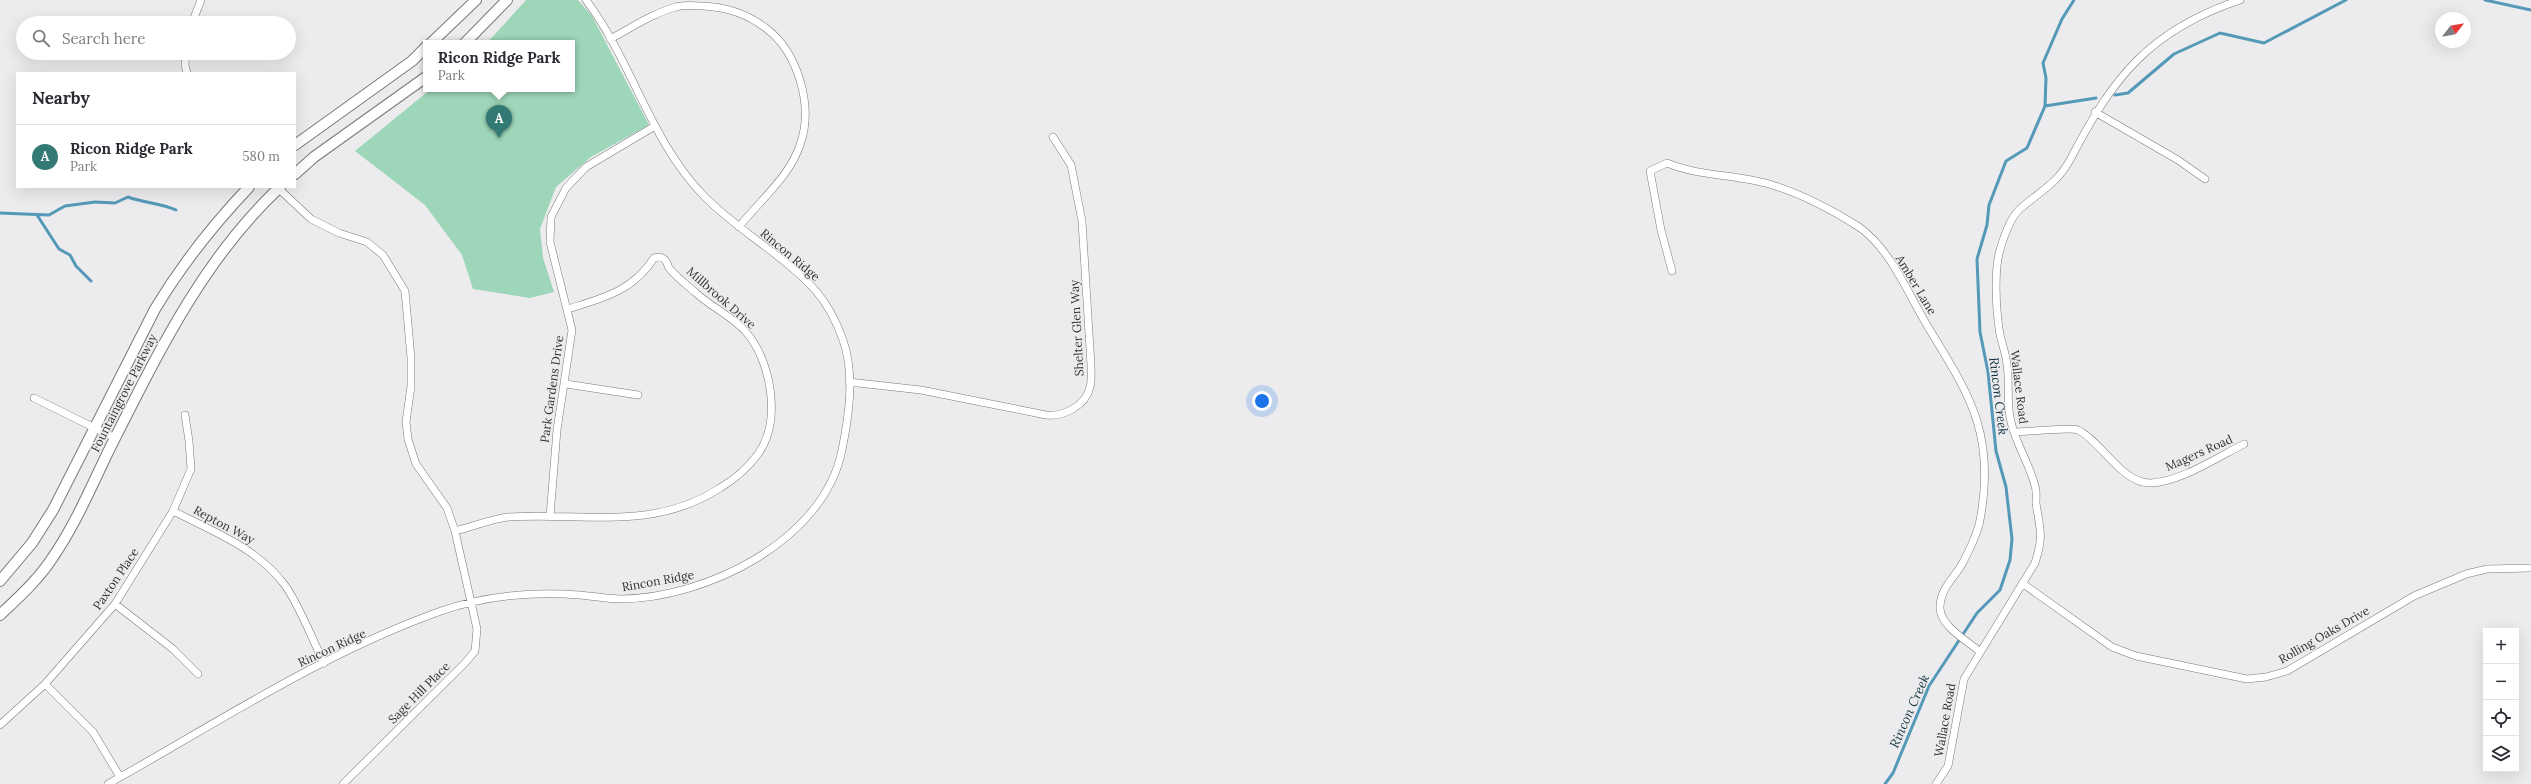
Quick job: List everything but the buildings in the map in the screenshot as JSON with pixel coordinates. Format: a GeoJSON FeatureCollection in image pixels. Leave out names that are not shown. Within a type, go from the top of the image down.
{"type":"FeatureCollection","features":[{"type":"Feature","properties":{"kind":"main road"},"geometry":{"type":"LineString","coordinates":[[434,40],[476,0]]}},
{"type":"Feature","properties":{"kind":"main road"},"geometry":{"type":"LineString","coordinates":[[468,40],[507,0]]}},
{"type":"Feature","properties":{"kind":"main road"},"geometry":{"type":"LineString","coordinates":[[296,144],[412,61],[423,50]]}},
{"type":"Feature","properties":{"kind":"main road"},"geometry":{"type":"LineString","coordinates":[[296,173],[314,157],[423,79]]}},
{"type":"Feature","properties":{"kind":"main road","name":"Fountaingrove Parkway"},"geometry":{"type":"LineString","coordinates":[[0,581],[32,543],[53,510],[94,426],[169,284],[196,246],[248,188]]}},
{"type":"Feature","properties":{"kind":"main road","name":"Fountaingrove Parkway"},"geometry":{"type":"LineString","coordinates":[[0,615],[30,586],[53,558],[75,523],[115,438],[176,320],[215,261],[277,188]]}},
{"type":"Feature","properties":{"kind":"street"},"geometry":{"type":"LineString","coordinates":[[195,16],[201,0]]}},
{"type":"Feature","properties":{"kind":"street","name":"Rincon Ridge"},"geometry":{"type":"LineString","coordinates":[[108,784],[253,699],[324,663],[444,610],[472,603],[539,594],[621,599],[675,591],[711,582],[742,566],[786,537],[816,508],[825,494],[839,467],[847,424],[849,382],[844,343],[832,314],[816,291],[704,196],[685,173],[656,126],[610,39],[586,0]]}},
{"type":"Feature","properties":{"kind":"street","name":"Wallace Road"},"geometry":{"type":"LineString","coordinates":[[1936,784],[1948,766],[1964,679],[1979,651],[2035,563],[2041,545],[2042,529],[2035,486],[2014,432],[2007,398],[2007,365],[1999,328],[1997,260],[2010,223],[2020,209],[2047,190],[2064,172],[2095,112],[2118,78],[2152,46],[2201,15],[2240,0]]}},
{"type":"Feature","properties":{"kind":"street"},"geometry":{"type":"LineString","coordinates":[[610,39],[675,3],[720,7],[744,15],[768,29],[793,63],[799,78],[805,120],[802,142],[780,180],[739,227]]}},
{"type":"Feature","properties":{"kind":"street"},"geometry":{"type":"LineString","coordinates":[[185,60],[187,72]]}},
{"type":"Feature","properties":{"kind":"street"},"geometry":{"type":"LineString","coordinates":[[2095,112],[2178,160],[2205,179]]}},
{"type":"Feature","properties":{"kind":"street","name":"Park Gardens Drive"},"geometry":{"type":"LineString","coordinates":[[550,516],[558,430],[566,384],[572,330],[568,309],[550,242],[551,217],[557,202],[571,182],[586,167],[656,126]]}},
{"type":"Feature","properties":{"kind":"street","name":"Shelter Glen Way"},"geometry":{"type":"LineString","coordinates":[[849,382],[921,390],[1046,415],[1063,414],[1076,408],[1090,387],[1082,221],[1071,165],[1053,137]]}},
{"type":"Feature","properties":{"kind":"street","name":"Amber Lane"},"geometry":{"type":"LineString","coordinates":[[1672,271],[1661,230],[1650,171],[1667,163],[1686,171],[1772,185],[1798,195],[1828,209],[1858,227],[1880,248],[1965,391],[1981,438],[1984,467],[1983,496],[1978,526],[1971,546],[1944,590],[1940,602],[1944,619],[1979,651]]}},
{"type":"Feature","properties":{"kind":"street","name":"Sage Hill Place"},"geometry":{"type":"LineString","coordinates":[[279,188],[311,220],[339,233],[367,242],[383,255],[405,291],[411,358],[411,386],[406,422],[408,439],[416,464],[447,508],[455,531],[477,629],[475,651],[465,663],[342,784]]}},
{"type":"Feature","properties":{"kind":"street","name":"Millbrook Drive"},"geometry":{"type":"LineString","coordinates":[[455,531],[506,517],[550,516],[637,518],[680,508],[720,489],[744,471],[759,453],[766,438],[771,407],[770,381],[765,361],[757,346],[745,331],[699,295],[669,268],[665,260],[660,257],[654,258],[648,268],[611,296],[568,309]]}},
{"type":"Feature","properties":{"kind":"street"},"geometry":{"type":"LineString","coordinates":[[566,384],[638,395]]}},
{"type":"Feature","properties":{"kind":"street"},"geometry":{"type":"LineString","coordinates":[[34,398],[94,426],[115,438]]}},
{"type":"Feature","properties":{"kind":"street","name":"Paxton Place"},"geometry":{"type":"LineString","coordinates":[[0,725],[45,684],[115,604],[173,511],[191,469],[185,415]]}},
{"type":"Feature","properties":{"kind":"street","name":"Magers Road"},"geometry":{"type":"LineString","coordinates":[[2014,432],[2077,429],[2092,440],[2110,459],[2131,476],[2150,483],[2178,477],[2244,444]]}},
{"type":"Feature","properties":{"kind":"street","name":"Repton Way"},"geometry":{"type":"LineString","coordinates":[[173,511],[248,549],[270,567],[285,585],[324,663]]}},
{"type":"Feature","properties":{"kind":"street","name":"Rolling Oaks Drive"},"geometry":{"type":"LineString","coordinates":[[2022,583],[2112,647],[2136,656],[2247,679],[2266,678],[2287,671],[2414,596],[2466,574],[2487,569],[2531,568]]}},
{"type":"Feature","properties":{"kind":"street"},"geometry":{"type":"LineString","coordinates":[[115,604],[173,649],[198,674]]}},
{"type":"Feature","properties":{"kind":"street"},"geometry":{"type":"LineString","coordinates":[[45,684],[93,732],[120,777]]}},
{"type":"Feature","properties":{"kind":"green space"},"geometry":{"type":"Polygon","coordinates":[[[526,0],[578,0],[592,16],[649,125],[591,157],[556,187],[540,229],[543,258],[554,292],[530,298],[473,289],[462,255],[425,205],[355,151],[427,92],[575,92],[575,40],[490,40],[526,0]]]}},
{"type":"Feature","properties":{"kind":"waterway","name":"Rincon Creek"},"geometry":{"type":"LineString","coordinates":[[1885,784],[1893,773],[1929,686],[1977,613],[2000,590],[2010,560],[2012,539],[2006,487],[1996,451],[1988,372],[1980,332],[1977,259],[1987,225],[1989,205],[2006,161],[2027,148],[2045,106],[2046,78],[2043,63],[2062,19],[2074,0]]}},
{"type":"Feature","properties":{"kind":"waterway"},"geometry":{"type":"LineString","coordinates":[[2115,95],[2128,93],[2174,54],[2220,33],[2264,43],[2346,0]]}},
{"type":"Feature","properties":{"kind":"waterway"},"geometry":{"type":"LineString","coordinates":[[2485,0],[2531,10]]}},
{"type":"Feature","properties":{"kind":"waterway"},"geometry":{"type":"LineString","coordinates":[[2045,106],[2096,98]]}},
{"type":"Feature","properties":{"kind":"waterway"},"geometry":{"type":"LineString","coordinates":[[0,213],[49,215],[65,206],[95,202],[115,203],[128,197],[176,210]]}},
{"type":"Feature","properties":{"kind":"waterway"},"geometry":{"type":"LineString","coordinates":[[37,215],[59,249],[70,255],[76,266],[91,281]]}},
{"type":"Feature","properties":{"kind":"place","name":"Ricon Ridge Park"},"geometry":{"type":"Point","coordinates":[499,138]}}]}
